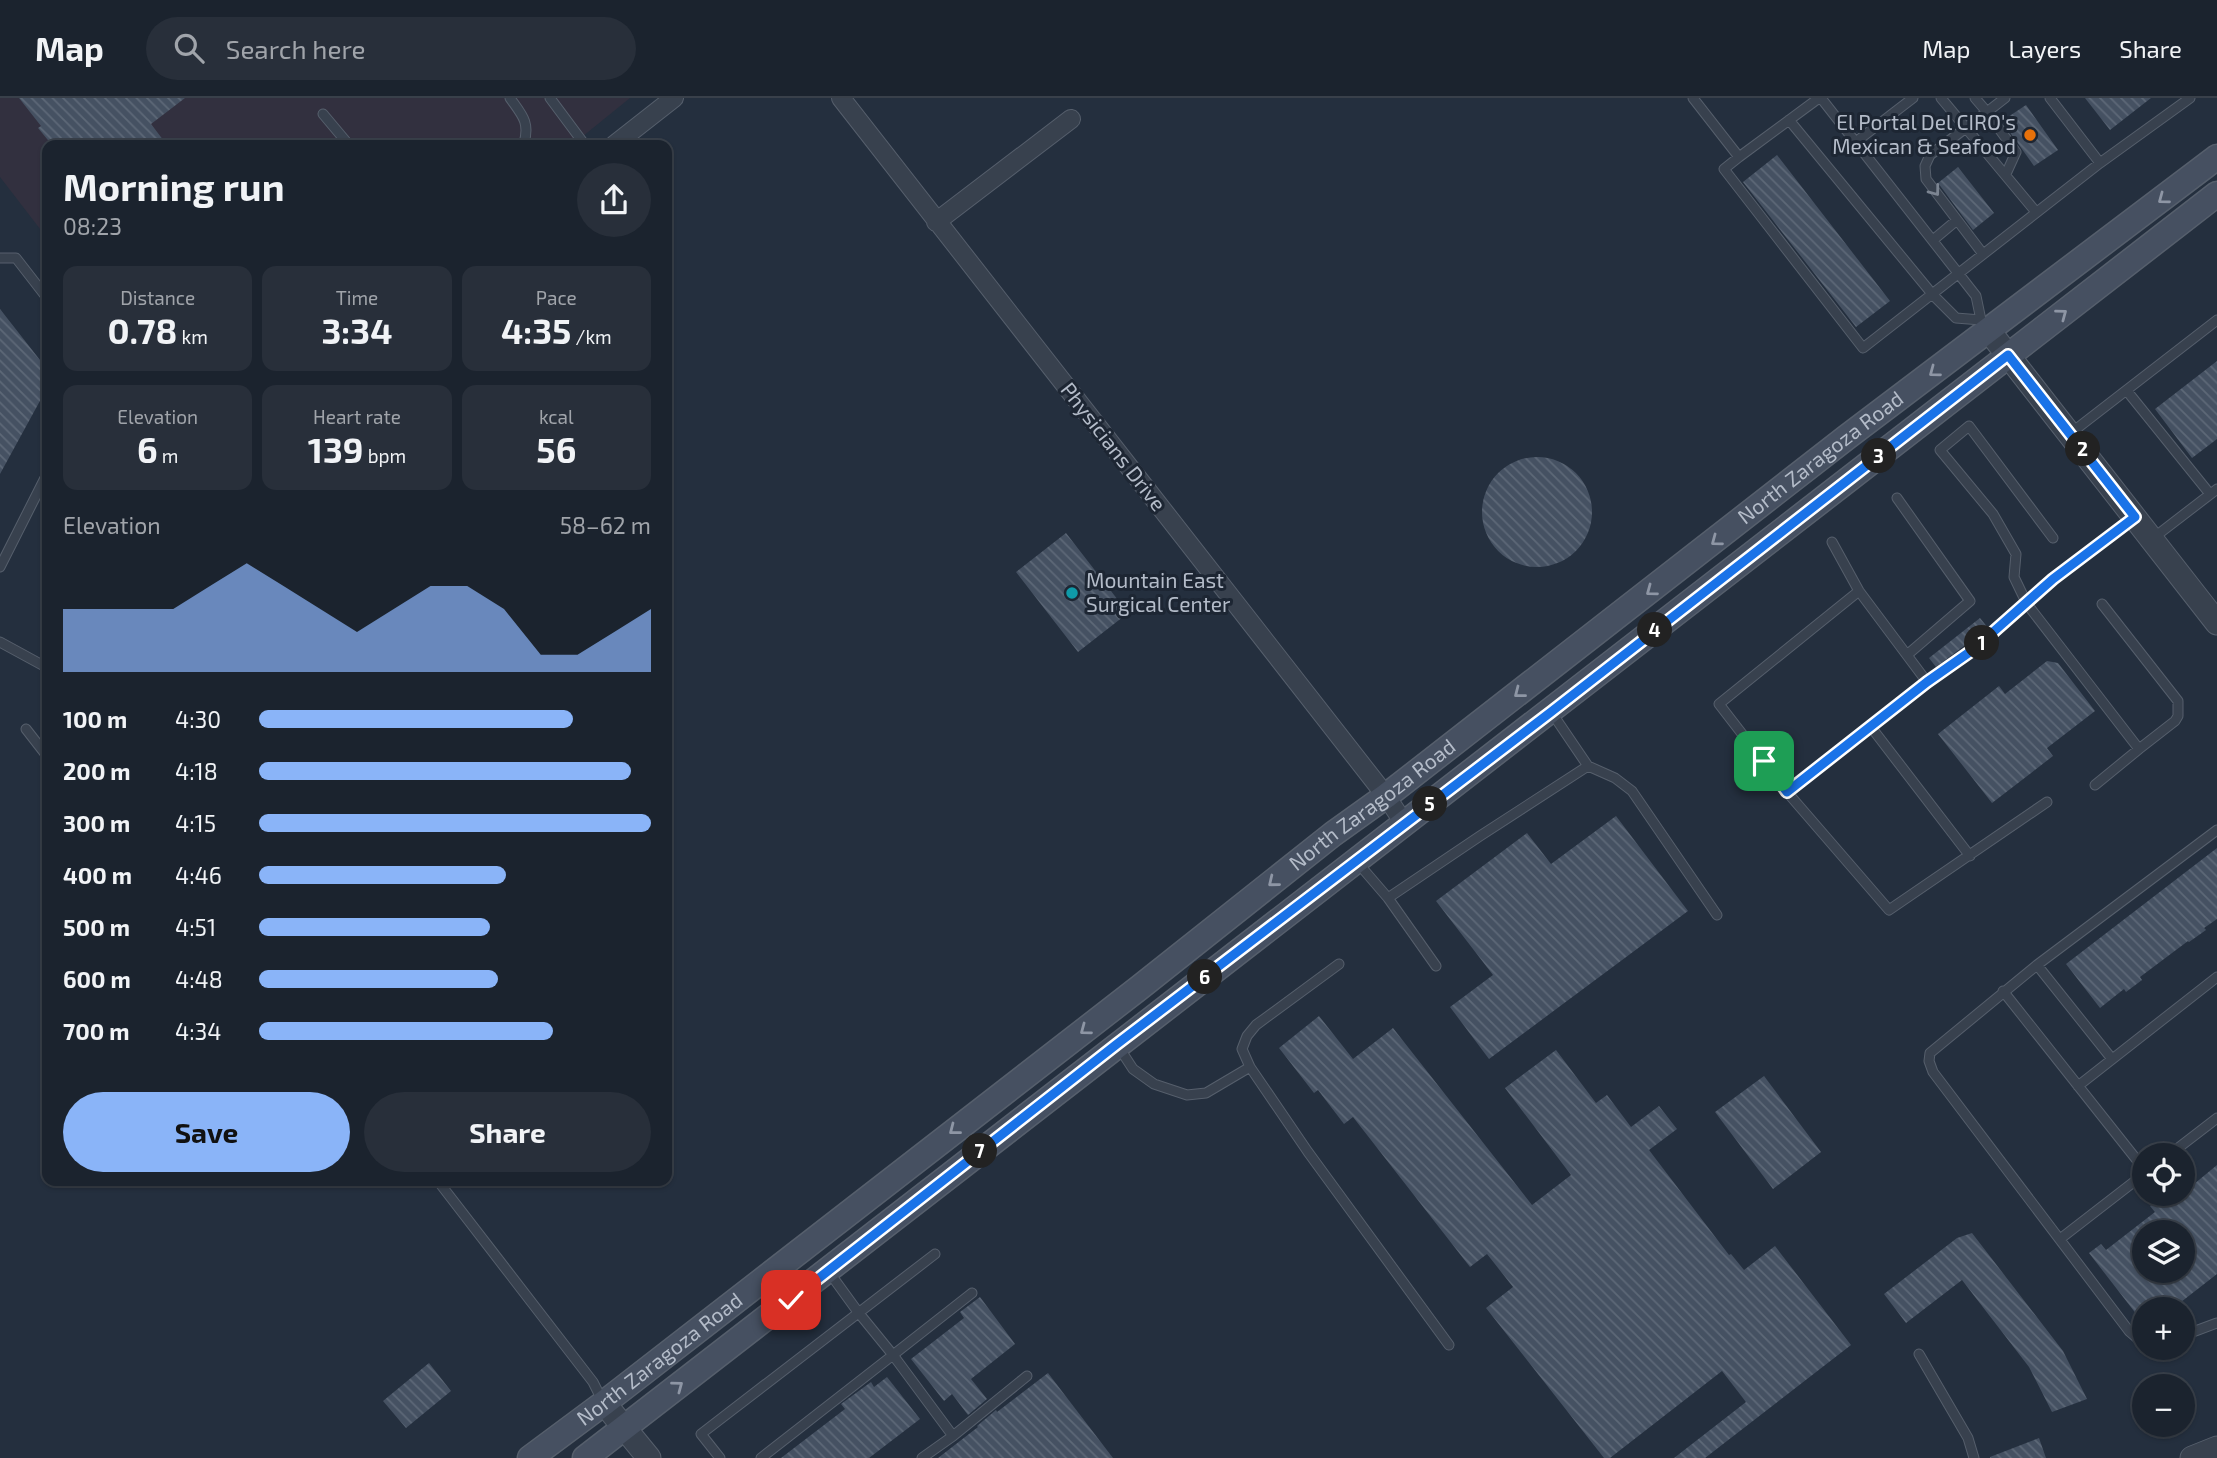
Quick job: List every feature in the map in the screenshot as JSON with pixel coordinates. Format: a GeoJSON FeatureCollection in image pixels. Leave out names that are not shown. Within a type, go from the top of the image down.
{"type":"FeatureCollection","features":[{"type":"Feature","properties":{"kind":"main road","name":"North Zaragoza Road"},"geometry":{"type":"LineString","coordinates":[[530,1458],[1238,911],[1332,834],[1386,796],[1612,621],[1985,326],[2217,157]]}},
{"type":"Feature","properties":{"kind":"main road","name":"North Zaragoza Road"},"geometry":{"type":"LineString","coordinates":[[585,1458],[2217,194]]}},
{"type":"Feature","properties":{"kind":"main road"},"geometry":{"type":"LineString","coordinates":[[1551,712],[1549,692],[1604,644],[1612,621]]}},
{"type":"Feature","properties":{"kind":"main road"},"geometry":{"type":"LineString","coordinates":[[978,1153],[984,1132],[1004,1107],[1008,1088]]}},
{"type":"Feature","properties":{"kind":"street"},"geometry":{"type":"LineString","coordinates":[[620,140],[674,98]]}},
{"type":"Feature","properties":{"kind":"street","name":"Physicians Drive"},"geometry":{"type":"LineString","coordinates":[[841,98],[1386,796],[1404,823]]}},
{"type":"Feature","properties":{"kind":"street"},"geometry":{"type":"LineString","coordinates":[[936,222],[1071,119]]}},
{"type":"Feature","properties":{"kind":"street"},"geometry":{"type":"LineString","coordinates":[[1985,326],[2071,433],[2217,624]]}},
{"type":"Feature","properties":{"kind":"street"},"geometry":{"type":"LineString","coordinates":[[604,1403],[649,1458]]}},
{"type":"Feature","properties":{"kind":"street"},"geometry":{"type":"LineString","coordinates":[[2192,1458],[2217,1448]]}},
{"type":"Feature","properties":{"kind":"lane"},"geometry":{"type":"LineString","coordinates":[[510,98],[525,120],[527,131],[525,140]]}},
{"type":"Feature","properties":{"kind":"lane"},"geometry":{"type":"LineString","coordinates":[[550,98],[581,140]]}},
{"type":"Feature","properties":{"kind":"lane"},"geometry":{"type":"LineString","coordinates":[[1693,98],[1739,157]]}},
{"type":"Feature","properties":{"kind":"lane"},"geometry":{"type":"LineString","coordinates":[[1985,326],[1976,296],[1959,274],[1857,141],[1820,98],[1724,169],[1863,348],[1933,295],[1959,274],[1983,254],[2036,212],[2100,163],[2190,98]]}},
{"type":"Feature","properties":{"kind":"lane"},"geometry":{"type":"LineString","coordinates":[[1857,141],[1913,98]]}},
{"type":"Feature","properties":{"kind":"lane"},"geometry":{"type":"LineString","coordinates":[[1941,98],[2036,212]]}},
{"type":"Feature","properties":{"kind":"lane"},"geometry":{"type":"LineString","coordinates":[[1975,98],[2016,152],[2006,174]]}},
{"type":"Feature","properties":{"kind":"lane"},"geometry":{"type":"LineString","coordinates":[[1983,254],[1926,179],[1925,166],[1930,155],[2005,98]]}},
{"type":"Feature","properties":{"kind":"lane"},"geometry":{"type":"LineString","coordinates":[[2050,98],[2100,163]]}},
{"type":"Feature","properties":{"kind":"lane"},"geometry":{"type":"LineString","coordinates":[[323,114],[345,140]]}},
{"type":"Feature","properties":{"kind":"lane"},"geometry":{"type":"LineString","coordinates":[[1789,120],[1933,295],[1956,318],[1985,326]]}},
{"type":"Feature","properties":{"kind":"lane"},"geometry":{"type":"LineString","coordinates":[[1933,240],[1957,220]]}},
{"type":"Feature","properties":{"kind":"lane"},"geometry":{"type":"LineString","coordinates":[[0,258],[16,258],[42,292]]}},
{"type":"Feature","properties":{"kind":"lane"},"geometry":{"type":"LineString","coordinates":[[2071,433],[2217,320]]}},
{"type":"Feature","properties":{"kind":"lane"},"geometry":{"type":"LineString","coordinates":[[2127,391],[2214,491],[2152,539]]}},
{"type":"Feature","properties":{"kind":"lane"},"geometry":{"type":"LineString","coordinates":[[2053,538],[1969,426],[1940,450],[1993,514],[2016,554],[2014,577],[2027,604],[2139,749]]}},
{"type":"Feature","properties":{"kind":"lane"},"geometry":{"type":"LineString","coordinates":[[0,567],[42,484]]}},
{"type":"Feature","properties":{"kind":"lane"},"geometry":{"type":"LineString","coordinates":[[1897,499],[1970,601],[1907,655]]}},
{"type":"Feature","properties":{"kind":"lane"},"geometry":{"type":"LineString","coordinates":[[1787,792],[1927,682],[1974,649],[2053,579],[2135,517]]}},
{"type":"Feature","properties":{"kind":"lane"},"geometry":{"type":"LineString","coordinates":[[1832,542],[1859,591],[1927,682]]}},
{"type":"Feature","properties":{"kind":"lane"},"geometry":{"type":"LineString","coordinates":[[1859,591],[1719,704],[1787,792],[1889,909],[2047,802]]}},
{"type":"Feature","properties":{"kind":"lane"},"geometry":{"type":"LineString","coordinates":[[2095,785],[2178,716],[2178,701],[2102,604]]}},
{"type":"Feature","properties":{"kind":"lane"},"geometry":{"type":"LineString","coordinates":[[0,642],[42,665]]}},
{"type":"Feature","properties":{"kind":"lane"},"geometry":{"type":"LineString","coordinates":[[1551,712],[1588,766],[1615,778],[1632,791],[1717,915]]}},
{"type":"Feature","properties":{"kind":"lane"},"geometry":{"type":"LineString","coordinates":[[1871,727],[1970,856]]}},
{"type":"Feature","properties":{"kind":"lane"},"geometry":{"type":"LineString","coordinates":[[26,729],[42,750]]}},
{"type":"Feature","properties":{"kind":"lane"},"geometry":{"type":"LineString","coordinates":[[1388,898],[1588,766]]}},
{"type":"Feature","properties":{"kind":"lane"},"geometry":{"type":"LineString","coordinates":[[2132,1334],[1933,1072],[1929,1061],[1930,1053],[2003,991],[2217,830]]}},
{"type":"Feature","properties":{"kind":"lane"},"geometry":{"type":"LineString","coordinates":[[1356,860],[1388,898],[1436,966]]}},
{"type":"Feature","properties":{"kind":"lane"},"geometry":{"type":"LineString","coordinates":[[1339,964],[1256,1025],[1244,1041],[1242,1049],[1250,1067],[1308,1152],[1449,1345]]}},
{"type":"Feature","properties":{"kind":"lane"},"geometry":{"type":"LineString","coordinates":[[2037,965],[2112,1059]]}},
{"type":"Feature","properties":{"kind":"lane"},"geometry":{"type":"LineString","coordinates":[[2078,1086],[2217,977]]}},
{"type":"Feature","properties":{"kind":"lane"},"geometry":{"type":"LineString","coordinates":[[2003,991],[2132,1154]]}},
{"type":"Feature","properties":{"kind":"lane"},"geometry":{"type":"LineString","coordinates":[[1117,1044],[1133,1069],[1154,1084],[1187,1095],[1206,1093],[1250,1067]]}},
{"type":"Feature","properties":{"kind":"lane"},"geometry":{"type":"LineString","coordinates":[[2185,1143],[2217,1118]]}},
{"type":"Feature","properties":{"kind":"lane"},"geometry":{"type":"LineString","coordinates":[[2060,1239],[2132,1183]]}},
{"type":"Feature","properties":{"kind":"lane"},"geometry":{"type":"LineString","coordinates":[[442,1186],[593,1382],[604,1403]]}},
{"type":"Feature","properties":{"kind":"lane"},"geometry":{"type":"LineString","coordinates":[[720,1458],[701,1434],[935,1254]]}},
{"type":"Feature","properties":{"kind":"lane"},"geometry":{"type":"LineString","coordinates":[[828,1270],[953,1436]]}},
{"type":"Feature","properties":{"kind":"lane"},"geometry":{"type":"LineString","coordinates":[[761,1458],[972,1293]]}},
{"type":"Feature","properties":{"kind":"lane"},"geometry":{"type":"LineString","coordinates":[[2195,1331],[2215,1323]]}},
{"type":"Feature","properties":{"kind":"lane"},"geometry":{"type":"LineString","coordinates":[[1919,1354],[1968,1438],[1974,1458]]}},
{"type":"Feature","properties":{"kind":"lane"},"geometry":{"type":"LineString","coordinates":[[922,1458],[1027,1376]]}},
{"type":"Feature","properties":{"kind":"shaded area"},"geometry":{"type":"Polygon","coordinates":[[[0,98],[630,98],[578,140],[42,140],[42,232],[0,177],[0,98]]]}},
{"type":"Feature","properties":{"kind":"building"},"geometry":{"type":"Polygon","coordinates":[[[19,98],[185,98],[151,124],[163,140],[48,140],[38,128],[41,126],[19,98]]]}},
{"type":"Feature","properties":{"kind":"building"},"geometry":{"type":"Polygon","coordinates":[[[2085,98],[2151,98],[2110,130],[2085,98]]]}},
{"type":"Feature","properties":{"kind":"building","name":"El Portal Del CIRO's Mexican & Seafood"},"geometry":{"type":"Polygon","coordinates":[[[2026,105],[2058,150],[2034,166],[2002,121],[2026,105]]]}},
{"type":"Feature","properties":{"kind":"building"},"geometry":{"type":"Polygon","coordinates":[[[1777,155],[1890,301],[1856,327],[1743,182],[1777,155]]]}},
{"type":"Feature","properties":{"kind":"building"},"geometry":{"type":"Polygon","coordinates":[[[1958,167],[1994,213],[1973,230],[1938,183],[1958,167]]]}},
{"type":"Feature","properties":{"kind":"building"},"geometry":{"type":"Polygon","coordinates":[[[0,309],[42,363],[42,397],[0,474],[0,309]]]}},
{"type":"Feature","properties":{"kind":"building"},"geometry":{"type":"Polygon","coordinates":[[[2217,361],[2217,439],[2192,458],[2155,409],[2217,361]]]}},
{"type":"Feature","properties":{"kind":"building"},"geometry":{"type":"Polygon","coordinates":[[[1537,457],[1558,461],[1576,473],[1588,491],[1592,512],[1588,533],[1576,551],[1558,563],[1537,567],[1516,563],[1498,551],[1486,533],[1482,512],[1486,491],[1498,473],[1516,461],[1537,457]]]}},
{"type":"Feature","properties":{"kind":"building","name":"Mountain East Surgical Center"},"geometry":{"type":"Polygon","coordinates":[[[1066,533],[1128,613],[1078,652],[1016,572],[1066,533]]]}},
{"type":"Feature","properties":{"kind":"building"},"geometry":{"type":"Polygon","coordinates":[[[1980,618],[1988,628],[1936,667],[1929,658],[1980,618]]]}},
{"type":"Feature","properties":{"kind":"building"},"geometry":{"type":"Polygon","coordinates":[[[2047,661],[2058,663],[2095,711],[2047,748],[2053,756],[1992,803],[1938,734],[1999,686],[2005,694],[2047,661]]]}},
{"type":"Feature","properties":{"kind":"building"},"geometry":{"type":"Polygon","coordinates":[[[1616,816],[1688,911],[1489,1059],[1450,1007],[1493,975],[1436,901],[1527,833],[1551,864],[1616,816]]]}},
{"type":"Feature","properties":{"kind":"building"},"geometry":{"type":"Polygon","coordinates":[[[2217,848],[2217,919],[2204,928],[2206,930],[2140,977],[2142,980],[2126,992],[2124,989],[2100,1008],[2066,964],[2217,848]]]}},
{"type":"Feature","properties":{"kind":"building"},"geometry":{"type":"Polygon","coordinates":[[[1319,1016],[1353,1059],[1393,1028],[1532,1205],[1571,1175],[1505,1088],[1556,1050],[1596,1103],[1607,1095],[1631,1127],[1659,1106],[1677,1129],[1649,1150],[1729,1255],[1731,1254],[1744,1270],[1775,1246],[1851,1345],[1705,1458],[1674,1458],[1746,1402],[1722,1371],[1610,1458],[1604,1458],[1486,1308],[1513,1287],[1487,1254],[1470,1267],[1353,1117],[1344,1124],[1318,1090],[1314,1093],[1279,1048],[1319,1016]]]}},
{"type":"Feature","properties":{"kind":"building"},"geometry":{"type":"Polygon","coordinates":[[[1764,1076],[1821,1152],[1773,1189],[1715,1112],[1764,1076]]]}},
{"type":"Feature","properties":{"kind":"building"},"geometry":{"type":"Polygon","coordinates":[[[2217,1165],[2217,1274],[2187,1297],[2132,1297],[2132,1309],[2089,1253],[2101,1244],[2106,1250],[2132,1230],[2132,1283],[2195,1283],[2195,1220],[2145,1220],[2155,1212],[2150,1206],[2195,1206],[2195,1183],[2217,1165]]]}},
{"type":"Feature","properties":{"kind":"building"},"geometry":{"type":"Polygon","coordinates":[[[1972,1233],[2063,1351],[2087,1399],[2052,1412],[2029,1367],[1962,1280],[1906,1323],[1884,1294],[1957,1238],[1972,1233]]]}},
{"type":"Feature","properties":{"kind":"building"},"geometry":{"type":"Polygon","coordinates":[[[980,1297],[1015,1344],[971,1379],[987,1399],[968,1415],[952,1394],[944,1401],[911,1359],[964,1318],[960,1312],[980,1297]]]}},
{"type":"Feature","properties":{"kind":"building"},"geometry":{"type":"Polygon","coordinates":[[[429,1363],[451,1391],[406,1428],[383,1401],[429,1363]]]}},
{"type":"Feature","properties":{"kind":"building"},"geometry":{"type":"Polygon","coordinates":[[[1048,1373],[1113,1458],[938,1458],[996,1410],[997,1412],[1048,1373]]]}},
{"type":"Feature","properties":{"kind":"building"},"geometry":{"type":"Polygon","coordinates":[[[887,1377],[920,1419],[869,1458],[781,1458],[845,1409],[841,1404],[871,1382],[874,1387],[887,1377]]]}},
{"type":"Feature","properties":{"kind":"building"},"geometry":{"type":"Polygon","coordinates":[[[2039,1438],[2046,1458],[1990,1458],[1990,1457],[2039,1438]]]}},
{"type":"Feature","properties":{"kind":"place","name":"El Portal Del CIRO's Mexican & Seafood"},"geometry":{"type":"Point","coordinates":[2030,135]}},
{"type":"Feature","properties":{"kind":"place","name":"Mountain East Surgical Center"},"geometry":{"type":"Point","coordinates":[1072,593]}},
{"type":"Feature","properties":{"kind":"route"},"geometry":{"type":"LineString","coordinates":[[791,1300],[1117,1044],[1551,712],[2008,355],[2135,517],[2053,579],[1974,649],[1927,682],[1787,792],[1764,761]]}}]}
